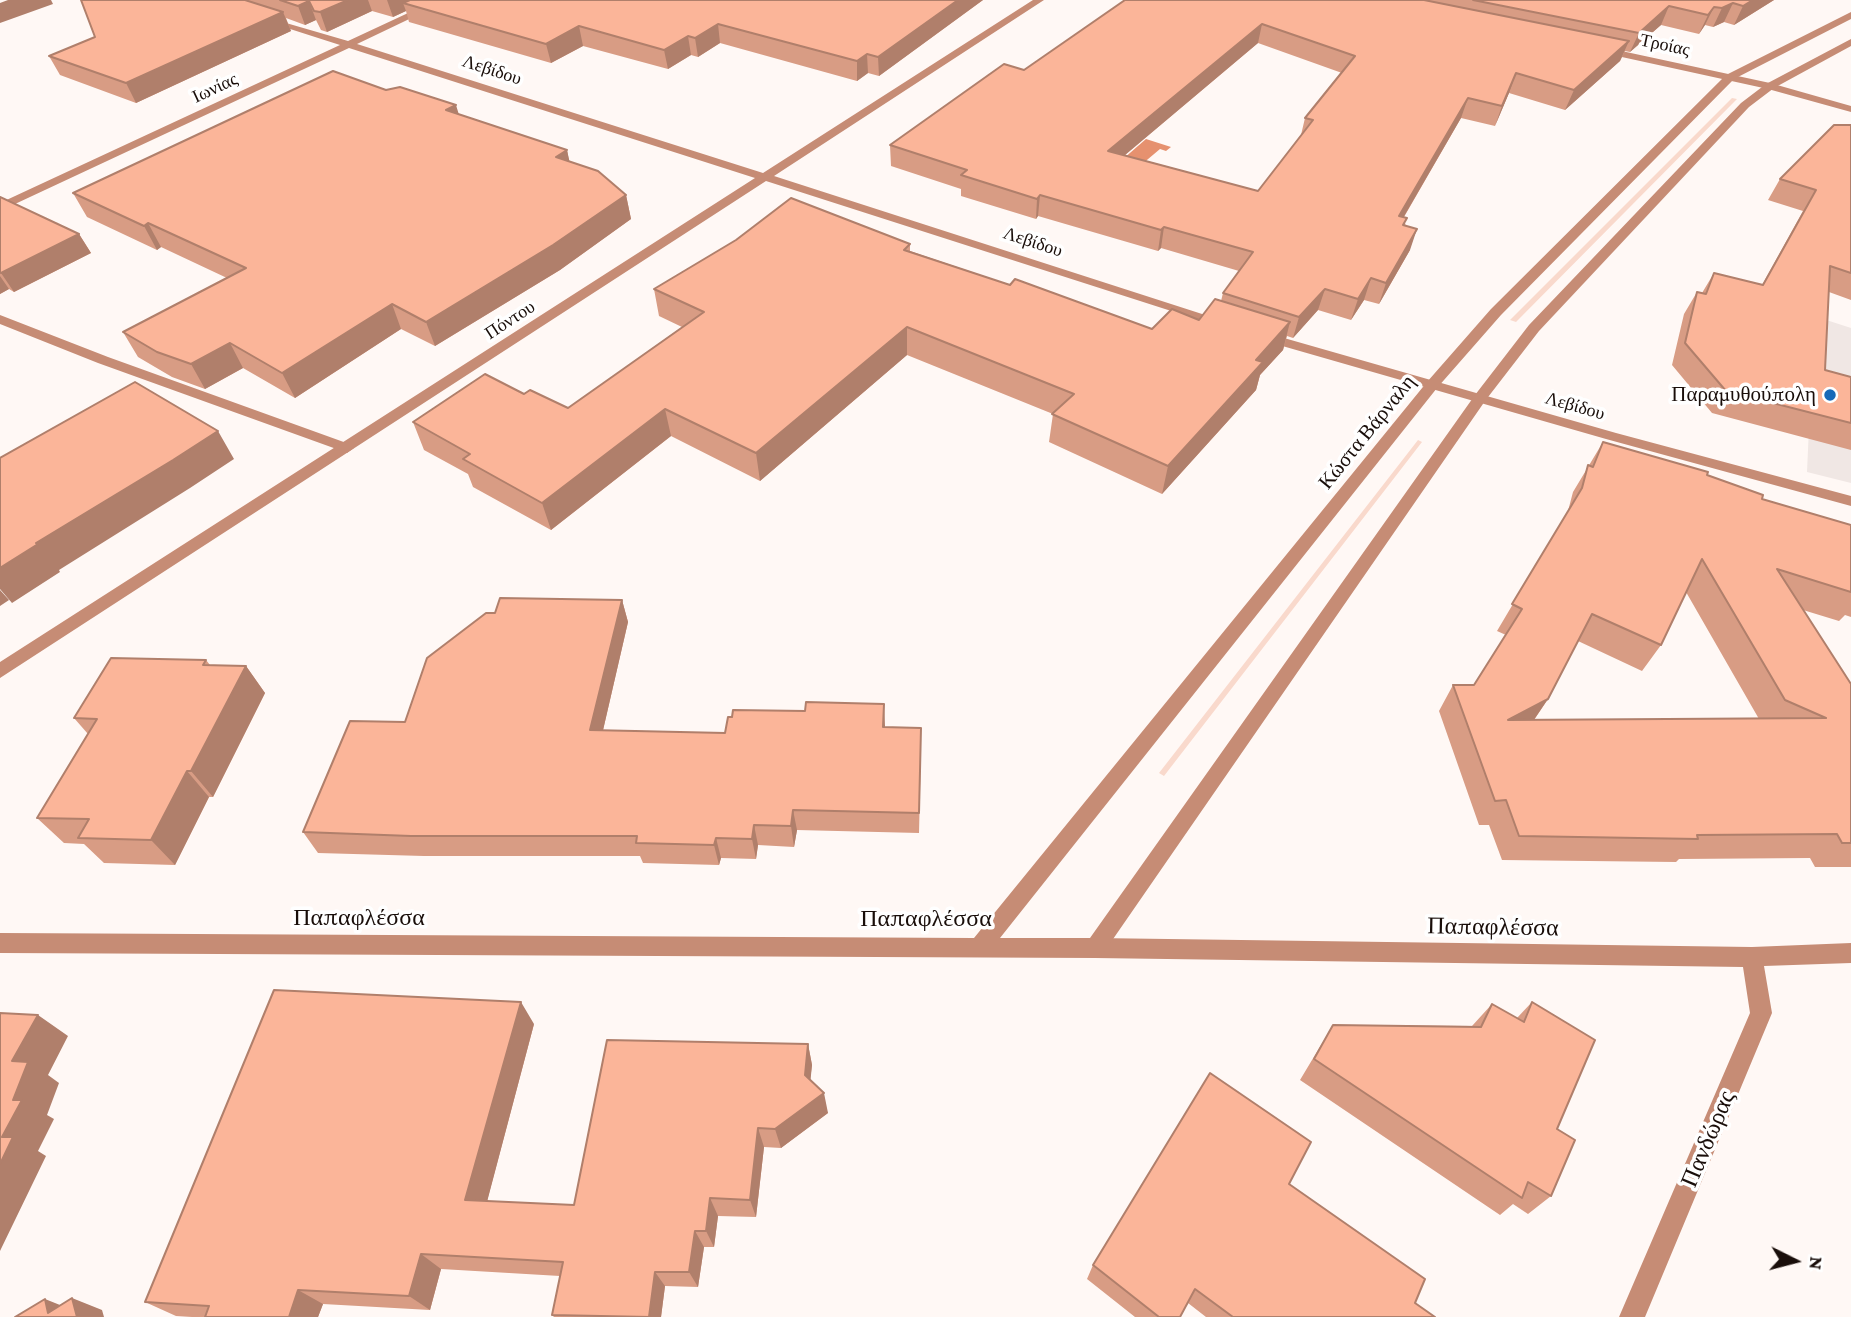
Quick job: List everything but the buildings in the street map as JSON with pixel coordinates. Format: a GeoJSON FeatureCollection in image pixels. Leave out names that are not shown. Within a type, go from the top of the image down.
{"type":"FeatureCollection","features":[{"type":"Feature","properties":{"kind":"street","name":"Ιωνίας"},"geometry":{"type":"LineString","coordinates":[[0,207],[444,0]]}},
{"type":"Feature","properties":{"kind":"street","name":"Πόντου"},"geometry":{"type":"LineString","coordinates":[[0,671],[1039,0]]}},
{"type":"Feature","properties":{"kind":"street","name":"Λεβίδου"},"geometry":{"type":"LineString","coordinates":[[247,12],[1231,325]]}},
{"type":"Feature","properties":{"kind":"street","name":"Κώστα Βάρναλη"},"geometry":{"type":"LineString","coordinates":[[981,946],[1432,385],[1496,312],[1730,77],[1851,15]]}},
{"type":"Feature","properties":{"kind":"street"},"geometry":{"type":"LineString","coordinates":[[1095,948],[1480,398],[1534,328],[1745,105],[1770,86],[1851,42]]}},
{"type":"Feature","properties":{"kind":"street","name":"Τροίας"},"geometry":{"type":"LineString","coordinates":[[1588,47],[1770,86],[1851,109]]}},
{"type":"Feature","properties":{"kind":"street"},"geometry":{"type":"LineString","coordinates":[[0,319],[103,360],[347,448]]}},
{"type":"Feature","properties":{"kind":"street","name":"Λεβίδου"},"geometry":{"type":"LineString","coordinates":[[1257,334],[1851,501]]}},
{"type":"Feature","properties":{"kind":"street","name":"Παπαφλέσσα"},"geometry":{"type":"LineString","coordinates":[[0,943],[981,946],[1752,957],[1851,953]]}},
{"type":"Feature","properties":{"kind":"street","name":"Πανδώρας"},"geometry":{"type":"LineString","coordinates":[[1632,1317],[1761,1013],[1752,957]]}},
{"type":"Feature","properties":{"kind":"shaded area"},"geometry":{"type":"Polygon","coordinates":[[[1732,98],[1737,99],[1516,322],[1510,320],[1732,98]]]}},
{"type":"Feature","properties":{"kind":"shaded area"},"geometry":{"type":"Polygon","coordinates":[[[1146,139],[1171,147],[1166,151],[1160,149],[1141,165],[1123,159],[1146,139]]]}},
{"type":"Feature","properties":{"kind":"shaded area","name":"Παραμυθούπολη"},"geometry":{"type":"Polygon","coordinates":[[[1814,316],[1851,328],[1851,483],[1807,472],[1814,316]]]}},
{"type":"Feature","properties":{"kind":"shaded area"},"geometry":{"type":"Polygon","coordinates":[[[1418,440],[1422,442],[1164,776],[1159,773],[1418,440]]]}},
{"type":"Feature","properties":{"kind":"place","name":"Παραμυθούπολη"},"geometry":{"type":"Point","coordinates":[1830,395]}}]}
